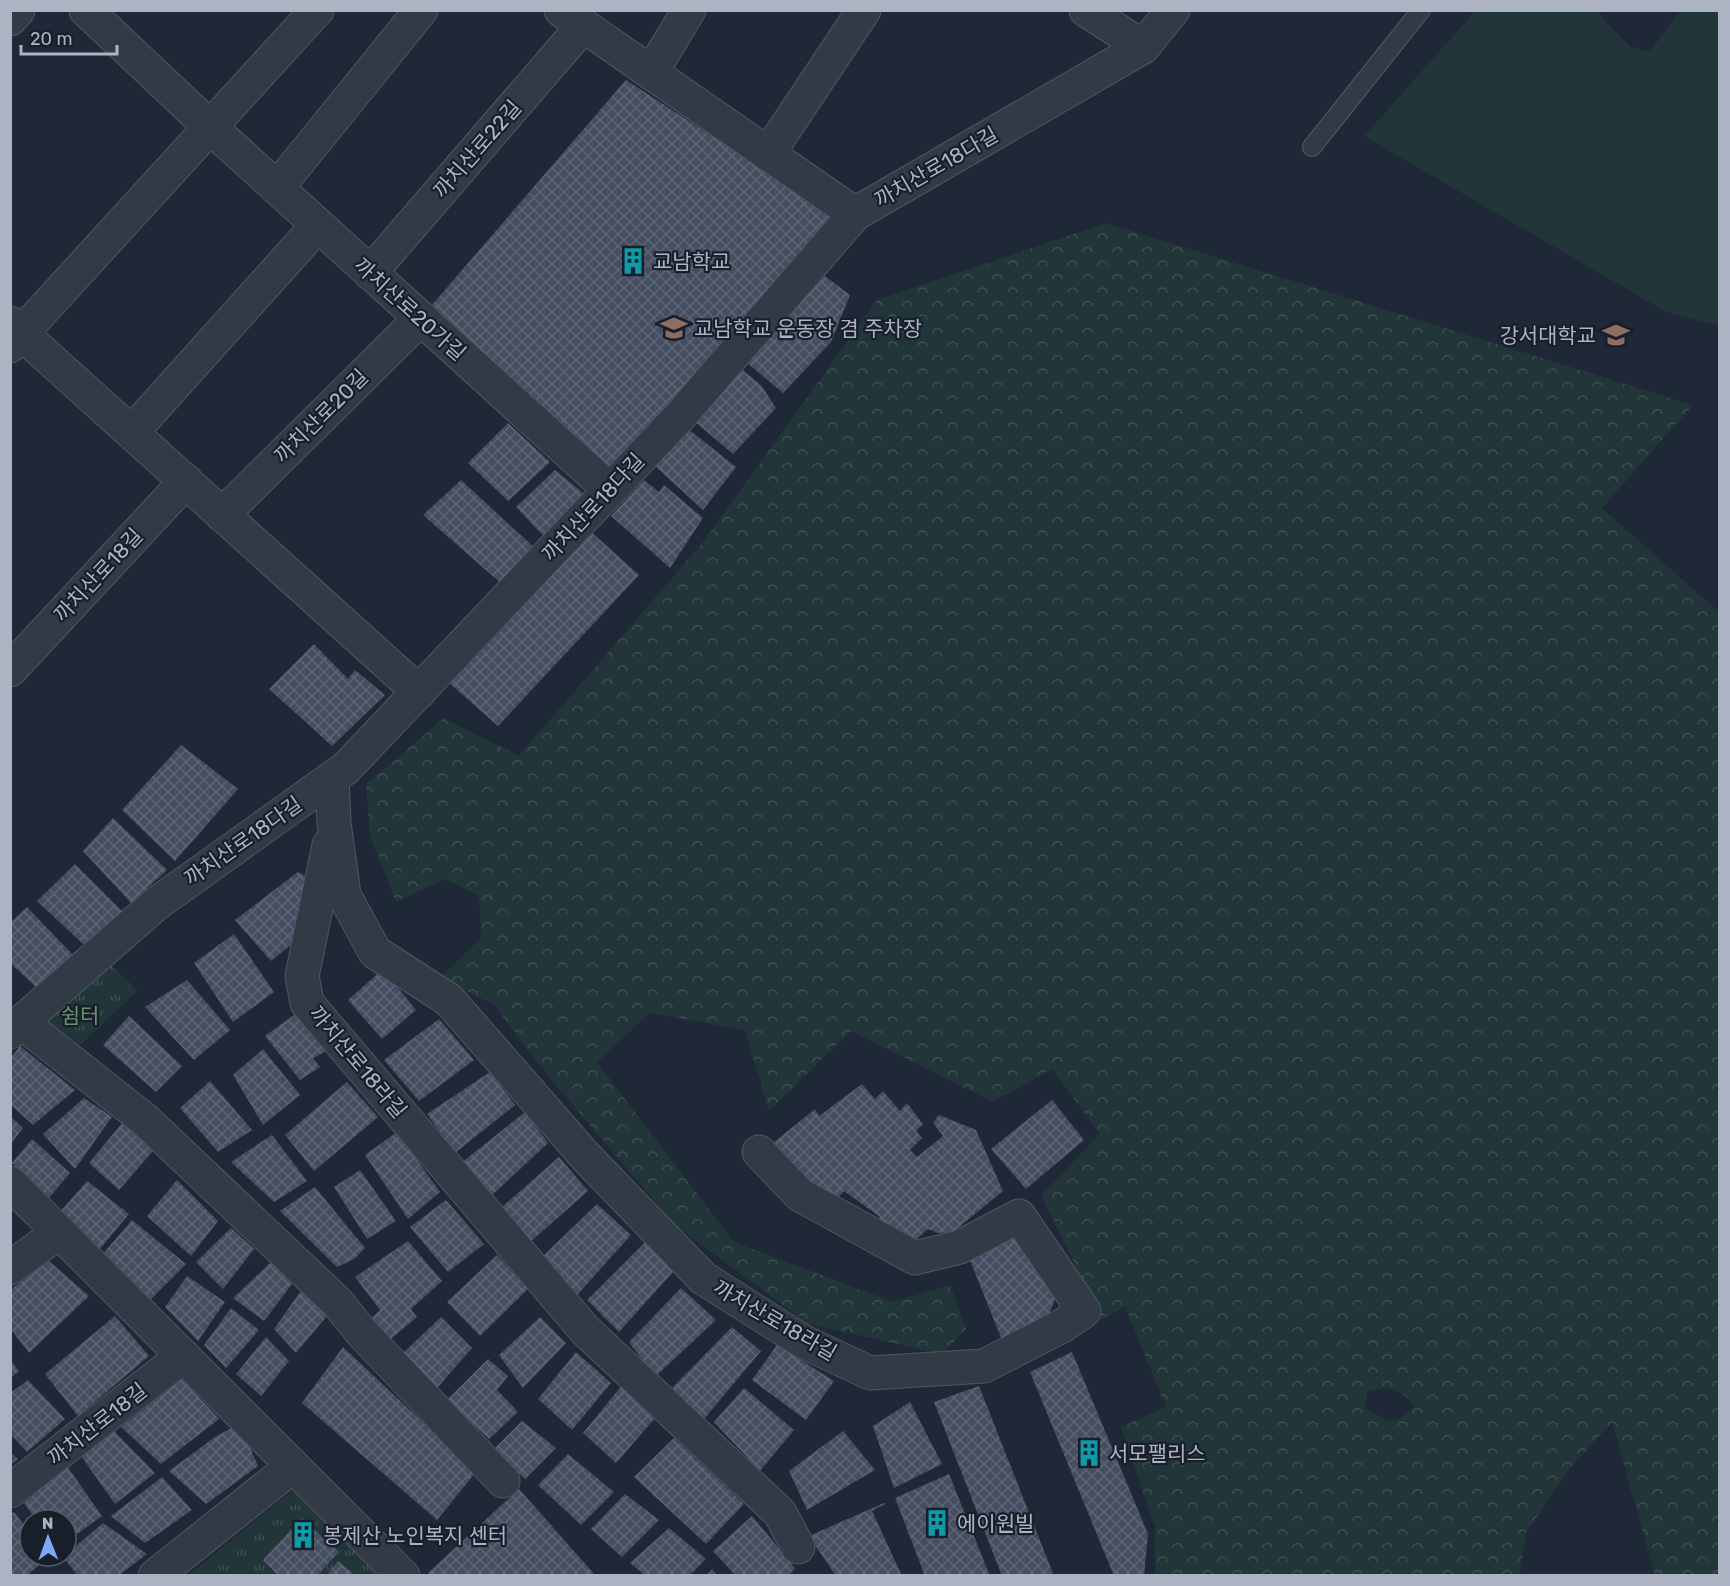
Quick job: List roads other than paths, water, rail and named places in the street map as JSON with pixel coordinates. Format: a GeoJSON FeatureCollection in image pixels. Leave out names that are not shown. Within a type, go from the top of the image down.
{"type":"FeatureCollection","features":[{"type":"Feature","properties":{"kind":"street"},"geometry":{"type":"LineString","coordinates":[[10,19],[18,10]]}},
{"type":"Feature","properties":{"kind":"street"},"geometry":{"type":"LineString","coordinates":[[86,10],[210,127]]}},
{"type":"Feature","properties":{"kind":"street"},"geometry":{"type":"LineString","coordinates":[[317,10],[14,334],[132,432],[418,692]]}},
{"type":"Feature","properties":{"kind":"street"},"geometry":{"type":"LineString","coordinates":[[277,188],[421,10]]}},
{"type":"Feature","properties":{"kind":"street"},"geometry":{"type":"LineString","coordinates":[[651,73],[690,10]]}},
{"type":"Feature","properties":{"kind":"street"},"geometry":{"type":"LineString","coordinates":[[768,154],[864,10]]}},
{"type":"Feature","properties":{"kind":"street"},"geometry":{"type":"LineString","coordinates":[[1086,10],[1143,47]]}},
{"type":"Feature","properties":{"kind":"street","name":"까치산로18다길"},"geometry":{"type":"LineString","coordinates":[[503,1481],[363,1334],[337,1302],[144,1119],[16,1027],[156,904],[346,768],[681,415],[855,214],[1143,47],[1173,10]]}},
{"type":"Feature","properties":{"kind":"street","name":"까치산로22길"},"geometry":{"type":"LineString","coordinates":[[370,273],[572,18],[855,214]]}},
{"type":"Feature","properties":{"kind":"street","name":"까치산로20가길"},"geometry":{"type":"LineString","coordinates":[[210,127],[610,490]]}},
{"type":"Feature","properties":{"kind":"street"},"geometry":{"type":"LineString","coordinates":[[132,432],[318,225]]}},
{"type":"Feature","properties":{"kind":"street","name":"까치산로20길"},"geometry":{"type":"LineString","coordinates":[[222,514],[420,318]]}},
{"type":"Feature","properties":{"kind":"street","name":"까치산로18길"},"geometry":{"type":"LineString","coordinates":[[10,670],[186,481]]}},
{"type":"Feature","properties":{"kind":"street","name":"까치산로18라길"},"geometry":{"type":"LineString","coordinates":[[332,779],[334,823],[344,896],[375,952],[449,1000],[586,1157],[703,1278],[804,1342],[870,1373],[984,1366],[1062,1326],[1084,1311],[1019,1216],[960,1247],[915,1258],[800,1195],[759,1152]]}},
{"type":"Feature","properties":{"kind":"street","name":"까치산로18라길"},"geometry":{"type":"LineString","coordinates":[[334,823],[302,976],[307,1003],[585,1330],[780,1513],[798,1547]]}},
{"type":"Feature","properties":{"kind":"street"},"geometry":{"type":"LineString","coordinates":[[10,1183],[403,1575]]}},
{"type":"Feature","properties":{"kind":"street"},"geometry":{"type":"LineString","coordinates":[[10,1268],[59,1232]]}},
{"type":"Feature","properties":{"kind":"street","name":"까치산로18길"},"geometry":{"type":"LineString","coordinates":[[10,1491],[183,1356]]}},
{"type":"Feature","properties":{"kind":"street"},"geometry":{"type":"LineString","coordinates":[[155,1575],[293,1466]]}},
{"type":"Feature","properties":{"kind":"lane"},"geometry":{"type":"LineString","coordinates":[[1312,147],[1420,10]]}},
{"type":"Feature","properties":{"kind":"place","name":"교남학교"},"geometry":{"type":"Point","coordinates":[633,261]}},
{"type":"Feature","properties":{"kind":"place","name":"교남학교 운동장 겸 주차장"},"geometry":{"type":"Point","coordinates":[674,328]}},
{"type":"Feature","properties":{"kind":"place","name":"강서대학교"},"geometry":{"type":"Point","coordinates":[1616,335]}},
{"type":"Feature","properties":{"kind":"place","name":"서모팰리스"},"geometry":{"type":"Point","coordinates":[1089,1453]}},
{"type":"Feature","properties":{"kind":"place","name":"에이원빌"},"geometry":{"type":"Point","coordinates":[937,1523]}},
{"type":"Feature","properties":{"kind":"place","name":"봉제산 노인복지 센터"},"geometry":{"type":"Point","coordinates":[303,1535]}},
{"type":"Feature","properties":{"kind":"park label","name":"쉼터"},"geometry":{"type":"Point","coordinates":[80,1015]}}]}
